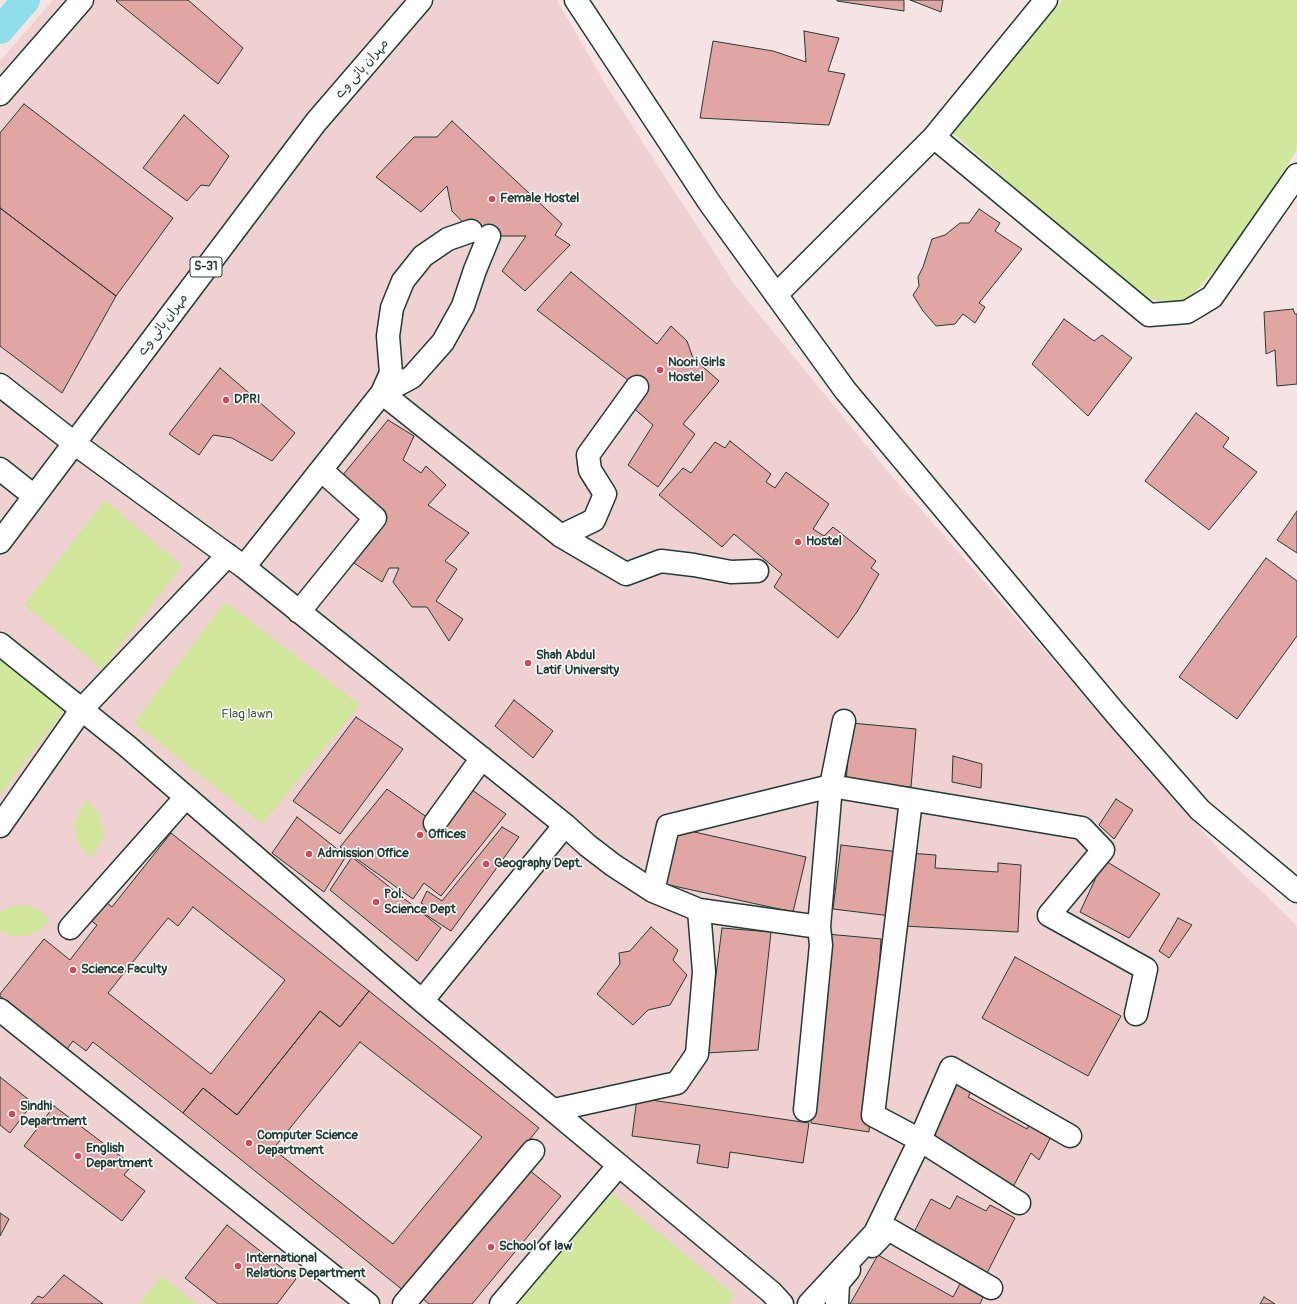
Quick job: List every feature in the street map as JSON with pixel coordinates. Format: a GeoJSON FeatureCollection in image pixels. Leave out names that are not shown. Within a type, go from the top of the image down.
{"type":"FeatureCollection","features":[{"type":"Feature","properties":{"kind":"street"},"geometry":{"type":"LineString","coordinates":[[0,94],[82,0]]}},
{"type":"Feature","properties":{"kind":"street","name":"مہران ہائی وے"},"geometry":{"type":"LineString","coordinates":[[0,542],[316,122],[421,0]]}},
{"type":"Feature","properties":{"kind":"street"},"geometry":{"type":"LineString","coordinates":[[576,0],[709,202],[845,390],[1106,702],[1200,810],[1297,891]]}},
{"type":"Feature","properties":{"kind":"street"},"geometry":{"type":"LineString","coordinates":[[776,295],[934,137],[1046,0]]}},
{"type":"Feature","properties":{"kind":"street"},"geometry":{"type":"LineString","coordinates":[[934,137],[1149,315],[1187,312],[1212,297],[1297,175]]}},
{"type":"Feature","properties":{"kind":"street"},"geometry":{"type":"LineString","coordinates":[[0,826],[82,709],[236,561],[320,470],[382,393],[390,373],[388,336],[392,308],[403,281],[423,256],[448,239],[480,234],[475,270],[463,306],[443,342],[412,377],[382,393]]}},
{"type":"Feature","properties":{"kind":"street"},"geometry":{"type":"LineString","coordinates":[[0,384],[74,443],[236,561],[613,865],[653,890],[699,910],[819,928]]}},
{"type":"Feature","properties":{"kind":"street"},"geometry":{"type":"LineString","coordinates":[[561,536],[594,520],[605,494],[590,470],[588,455],[637,386]]}},
{"type":"Feature","properties":{"kind":"street"},"geometry":{"type":"LineString","coordinates":[[382,393],[561,536],[626,574],[661,561],[731,572],[757,571]]}},
{"type":"Feature","properties":{"kind":"street"},"geometry":{"type":"LineString","coordinates":[[0,469],[34,496]]}},
{"type":"Feature","properties":{"kind":"street"},"geometry":{"type":"LineString","coordinates":[[300,612],[375,518],[320,470]]}},
{"type":"Feature","properties":{"kind":"street"},"geometry":{"type":"LineString","coordinates":[[0,644],[82,709],[422,1001],[771,1292],[782,1304]]}},
{"type":"Feature","properties":{"kind":"street"},"geometry":{"type":"LineString","coordinates":[[805,1110],[821,944],[819,928],[831,786],[844,721]]}},
{"type":"Feature","properties":{"kind":"street"},"geometry":{"type":"LineString","coordinates":[[435,823],[482,758]]}},
{"type":"Feature","properties":{"kind":"street"},"geometry":{"type":"LineString","coordinates":[[653,890],[668,826],[831,786],[1082,828],[1103,850],[1049,915],[1146,969],[1136,1014]]}},
{"type":"Feature","properties":{"kind":"street"},"geometry":{"type":"LineString","coordinates":[[70,928],[186,797]]}},
{"type":"Feature","properties":{"kind":"street"},"geometry":{"type":"LineString","coordinates":[[911,800],[873,1115],[920,1140],[1019,1203]]}},
{"type":"Feature","properties":{"kind":"street"},"geometry":{"type":"LineString","coordinates":[[422,1001],[565,825]]}},
{"type":"Feature","properties":{"kind":"street"},"geometry":{"type":"LineString","coordinates":[[554,1110],[677,1083],[696,1054],[704,972],[699,910]]}},
{"type":"Feature","properties":{"kind":"street"},"geometry":{"type":"LineString","coordinates":[[0,1010],[368,1304]]}},
{"type":"Feature","properties":{"kind":"street"},"geometry":{"type":"LineString","coordinates":[[809,1304],[875,1233],[920,1140],[951,1068],[1070,1136]]}},
{"type":"Feature","properties":{"kind":"street"},"geometry":{"type":"LineString","coordinates":[[404,1304],[533,1151]]}},
{"type":"Feature","properties":{"kind":"street"},"geometry":{"type":"LineString","coordinates":[[501,1304],[619,1165]]}},
{"type":"Feature","properties":{"kind":"street"},"geometry":{"type":"LineString","coordinates":[[837,1304],[838,1283],[888,1229],[991,1288]]}},
{"type":"Feature","properties":{"kind":"shaded area","name":"Shah Abdul Latif University"},"geometry":{"type":"Polygon","coordinates":[[[53,0],[557,0],[609,90],[735,285],[889,473],[1222,853],[1297,926],[1297,1304],[0,1304],[0,61],[53,0]]]}},
{"type":"Feature","properties":{"kind":"green space"},"geometry":{"type":"Polygon","coordinates":[[[1062,0],[1297,0],[1297,149],[1243,239],[1185,303],[1146,299],[1074,239],[950,131],[1062,0]]]}},
{"type":"Feature","properties":{"kind":"green space"},"geometry":{"type":"Polygon","coordinates":[[[105,500],[182,566],[102,669],[24,605],[105,500]]]}},
{"type":"Feature","properties":{"kind":"green space","name":"Flag lawn"},"geometry":{"type":"Polygon","coordinates":[[[225,602],[360,705],[262,824],[134,723],[225,602]]]}},
{"type":"Feature","properties":{"kind":"green space"},"geometry":{"type":"Polygon","coordinates":[[[0,654],[65,709],[0,795],[0,654]]]}},
{"type":"Feature","properties":{"kind":"green space"},"geometry":{"type":"Polygon","coordinates":[[[86,799],[99,814],[104,836],[91,859],[78,843],[74,824],[86,799]]]}},
{"type":"Feature","properties":{"kind":"green space"},"geometry":{"type":"Polygon","coordinates":[[[30,905],[48,917],[47,925],[28,936],[12,936],[0,931],[0,912],[10,907],[30,905]]]}},
{"type":"Feature","properties":{"kind":"green space"},"geometry":{"type":"Polygon","coordinates":[[[607,1190],[734,1295],[727,1304],[518,1304],[607,1190]]]}},
{"type":"Feature","properties":{"kind":"green space"},"geometry":{"type":"Polygon","coordinates":[[[161,1276],[197,1304],[139,1304],[161,1276]]]}},
{"type":"Feature","properties":{"kind":"building"},"geometry":{"type":"Polygon","coordinates":[[[188,0],[243,48],[218,84],[116,1],[188,0]]]}},
{"type":"Feature","properties":{"kind":"building"},"geometry":{"type":"Polygon","coordinates":[[[904,0],[904,11],[837,1],[904,0]]]}},
{"type":"Feature","properties":{"kind":"building"},"geometry":{"type":"Polygon","coordinates":[[[910,0],[943,0],[941,12],[910,0]]]}},
{"type":"Feature","properties":{"kind":"building"},"geometry":{"type":"Polygon","coordinates":[[[804,31],[839,38],[828,71],[845,74],[829,125],[700,118],[713,41],[773,51],[806,62],[804,31]]]}},
{"type":"Feature","properties":{"kind":"building"},"geometry":{"type":"Polygon","coordinates":[[[24,104],[173,218],[116,296],[0,208],[0,133],[24,104]]]}},
{"type":"Feature","properties":{"kind":"building"},"geometry":{"type":"Polygon","coordinates":[[[184,115],[229,156],[209,186],[201,185],[187,201],[143,168],[184,115]]]}},
{"type":"Feature","properties":{"kind":"building","name":"Female Hostel"},"geometry":{"type":"Polygon","coordinates":[[[452,121],[562,224],[555,235],[570,245],[525,291],[502,271],[526,236],[489,236],[471,231],[452,211],[447,186],[421,212],[376,177],[414,137],[437,137],[452,121]]]}},
{"type":"Feature","properties":{"kind":"building"},"geometry":{"type":"Polygon","coordinates":[[[0,208],[116,296],[62,393],[0,346],[0,208]]]}},
{"type":"Feature","properties":{"kind":"building"},"geometry":{"type":"Polygon","coordinates":[[[979,209],[1000,223],[995,231],[1022,249],[979,303],[985,307],[975,323],[963,314],[955,324],[936,326],[923,311],[913,295],[919,286],[918,277],[923,267],[932,239],[945,235],[960,223],[969,223],[979,209]]]}},
{"type":"Feature","properties":{"kind":"building","name":"Noori Girls Hostel"},"geometry":{"type":"Polygon","coordinates":[[[571,272],[657,344],[671,326],[687,341],[693,358],[719,381],[683,424],[695,434],[658,487],[628,465],[653,425],[631,406],[637,387],[537,310],[571,272]]]}},
{"type":"Feature","properties":{"kind":"building"},"geometry":{"type":"Polygon","coordinates":[[[1293,309],[1295,314],[1297,314],[1297,384],[1277,386],[1275,350],[1266,354],[1264,312],[1293,309]]]}},
{"type":"Feature","properties":{"kind":"building"},"geometry":{"type":"Polygon","coordinates":[[[1064,319],[1094,341],[1102,335],[1132,358],[1088,416],[1032,364],[1064,319]]]}},
{"type":"Feature","properties":{"kind":"building","name":"DPRI"},"geometry":{"type":"Polygon","coordinates":[[[220,368],[295,433],[272,461],[232,438],[213,435],[199,455],[169,434],[220,368]]]}},
{"type":"Feature","properties":{"kind":"building"},"geometry":{"type":"Polygon","coordinates":[[[1196,413],[1229,438],[1223,447],[1257,472],[1209,530],[1145,481],[1196,413]]]}},
{"type":"Feature","properties":{"kind":"building"},"geometry":{"type":"Polygon","coordinates":[[[388,420],[414,436],[403,460],[421,473],[426,466],[446,485],[428,505],[469,533],[445,561],[457,569],[436,601],[463,619],[449,641],[427,607],[412,607],[393,582],[399,568],[389,568],[382,582],[351,561],[374,531],[385,511],[342,476],[388,420]]]}},
{"type":"Feature","properties":{"kind":"building","name":"Hostel"},"geometry":{"type":"Polygon","coordinates":[[[730,441],[771,474],[766,482],[775,488],[786,472],[829,504],[813,529],[824,536],[833,527],[876,561],[871,568],[879,574],[857,612],[838,638],[774,587],[782,574],[734,534],[722,547],[659,495],[683,468],[691,473],[715,442],[725,448],[730,441]]]}},
{"type":"Feature","properties":{"kind":"building"},"geometry":{"type":"Polygon","coordinates":[[[1297,511],[1297,553],[1277,540],[1297,511]]]}},
{"type":"Feature","properties":{"kind":"building"},"geometry":{"type":"Polygon","coordinates":[[[1266,558],[1297,581],[1297,636],[1237,719],[1179,677],[1266,558]]]}},
{"type":"Feature","properties":{"kind":"building"},"geometry":{"type":"Polygon","coordinates":[[[514,700],[553,731],[533,758],[495,726],[514,700]]]}},
{"type":"Feature","properties":{"kind":"building"},"geometry":{"type":"Polygon","coordinates":[[[356,717],[403,749],[340,834],[293,801],[356,717]]]}},
{"type":"Feature","properties":{"kind":"building"},"geometry":{"type":"Polygon","coordinates":[[[851,723],[916,729],[911,787],[846,782],[851,723]]]}},
{"type":"Feature","properties":{"kind":"building"},"geometry":{"type":"Polygon","coordinates":[[[953,756],[982,764],[981,788],[952,782],[953,756]]]}},
{"type":"Feature","properties":{"kind":"building","name":"Offices"},"geometry":{"type":"Polygon","coordinates":[[[465,785],[506,814],[441,896],[424,883],[413,899],[340,847],[387,789],[435,823],[465,785]]]}},
{"type":"Feature","properties":{"kind":"building"},"geometry":{"type":"Polygon","coordinates":[[[1116,799],[1133,810],[1114,839],[1099,825],[1116,799]]]}},
{"type":"Feature","properties":{"kind":"building","name":"Admission Office"},"geometry":{"type":"Polygon","coordinates":[[[297,817],[346,856],[324,892],[272,853],[297,817]]]}},
{"type":"Feature","properties":{"kind":"building","name":"Geography Dept."},"geometry":{"type":"Polygon","coordinates":[[[502,827],[519,837],[451,931],[423,913],[428,907],[421,903],[427,891],[442,901],[502,827]]]}},
{"type":"Feature","properties":{"kind":"building"},"geometry":{"type":"Polygon","coordinates":[[[672,827],[806,857],[793,912],[660,883],[672,827]]]}},
{"type":"Feature","properties":{"kind":"building","name":"Science Faculty"},"geometry":{"type":"Polygon","coordinates":[[[171,833],[369,991],[340,1027],[320,1011],[237,1115],[203,1088],[183,1113],[93,1042],[86,1051],[73,1041],[67,1049],[0,996],[0,994],[44,939],[70,960],[97,925],[90,920],[105,901],[112,907],[171,833]],[[193,907],[178,926],[168,918],[108,993],[211,1074],[285,980],[193,907]]]}},
{"type":"Feature","properties":{"kind":"building"},"geometry":{"type":"Polygon","coordinates":[[[841,845],[899,852],[891,916],[833,909],[841,845]]]}},
{"type":"Feature","properties":{"kind":"building"},"geometry":{"type":"Polygon","coordinates":[[[907,853],[936,855],[935,868],[998,872],[998,863],[1021,865],[1018,932],[903,926],[907,853]]]}},
{"type":"Feature","properties":{"kind":"building","name":"Pol. Science Dept"},"geometry":{"type":"Polygon","coordinates":[[[352,857],[441,928],[417,961],[330,890],[352,857]]]}},
{"type":"Feature","properties":{"kind":"building"},"geometry":{"type":"Polygon","coordinates":[[[1104,860],[1160,894],[1129,938],[1080,912],[1104,860]]]}},
{"type":"Feature","properties":{"kind":"building"},"geometry":{"type":"Polygon","coordinates":[[[1178,918],[1192,925],[1169,958],[1159,951],[1178,918]]]}},
{"type":"Feature","properties":{"kind":"building"},"geometry":{"type":"Polygon","coordinates":[[[651,927],[678,950],[673,960],[687,975],[670,1005],[648,1010],[633,1025],[597,994],[620,964],[619,953],[630,951],[651,927]]]}},
{"type":"Feature","properties":{"kind":"building"},"geometry":{"type":"Polygon","coordinates":[[[722,928],[771,932],[758,1050],[706,1053],[722,928]]]}},
{"type":"Feature","properties":{"kind":"building"},"geometry":{"type":"Polygon","coordinates":[[[827,934],[881,939],[869,1132],[811,1123],[827,934]]]}},
{"type":"Feature","properties":{"kind":"building"},"geometry":{"type":"Polygon","coordinates":[[[1015,957],[1121,1016],[1088,1076],[982,1018],[1015,957]]]}},
{"type":"Feature","properties":{"kind":"building","name":"Computer Science Department"},"geometry":{"type":"Polygon","coordinates":[[[369,991],[539,1128],[404,1291],[183,1113],[203,1088],[237,1115],[320,1011],[340,1027],[369,991]],[[360,1042],[273,1149],[393,1244],[482,1137],[360,1042]]]}},
{"type":"Feature","properties":{"kind":"building","name":"Sindhi Department"},"geometry":{"type":"Polygon","coordinates":[[[0,1077],[33,1103],[10,1133],[0,1125],[0,1077]]]}},
{"type":"Feature","properties":{"kind":"building"},"geometry":{"type":"Polygon","coordinates":[[[954,1083],[971,1092],[968,1097],[1027,1129],[1032,1119],[1054,1131],[1039,1160],[1031,1153],[1013,1187],[924,1139],[954,1083]]]}},
{"type":"Feature","properties":{"kind":"building"},"geometry":{"type":"Polygon","coordinates":[[[637,1098],[809,1123],[803,1163],[730,1152],[728,1168],[697,1163],[700,1145],[632,1136],[637,1098]]]}},
{"type":"Feature","properties":{"kind":"building","name":"English Department"},"geometry":{"type":"Polygon","coordinates":[[[54,1106],[132,1165],[124,1175],[145,1191],[122,1221],[24,1146],[54,1106]]]}},
{"type":"Feature","properties":{"kind":"building","name":"School of law"},"geometry":{"type":"Polygon","coordinates":[[[528,1169],[561,1196],[472,1304],[429,1304],[422,1298],[528,1169]]]}},
{"type":"Feature","properties":{"kind":"building"},"geometry":{"type":"Polygon","coordinates":[[[957,1196],[986,1211],[990,1205],[1015,1218],[986,1275],[912,1236],[931,1199],[950,1209],[957,1196]]]}},
{"type":"Feature","properties":{"kind":"building"},"geometry":{"type":"Polygon","coordinates":[[[0,1213],[9,1219],[0,1236],[0,1213]]]}},
{"type":"Feature","properties":{"kind":"building","name":"International Relations Department"},"geometry":{"type":"Polygon","coordinates":[[[227,1225],[296,1279],[277,1304],[218,1304],[185,1278],[227,1225]]]}},
{"type":"Feature","properties":{"kind":"building"},"geometry":{"type":"Polygon","coordinates":[[[878,1255],[953,1297],[960,1284],[983,1297],[980,1304],[850,1304],[878,1255]]]}},
{"type":"Feature","properties":{"kind":"building"},"geometry":{"type":"Polygon","coordinates":[[[64,1275],[103,1304],[31,1304],[38,1296],[43,1298],[64,1275]]]}},
{"type":"Feature","properties":{"kind":"building"},"geometry":{"type":"Polygon","coordinates":[[[1264,1297],[1275,1304],[1260,1304],[1264,1297]]]}},
{"type":"Feature","properties":{"kind":"waterway"},"geometry":{"type":"LineString","coordinates":[[0,30],[26,0]]}},
{"type":"Feature","properties":{"kind":"place","name":"Female Hostel"},"geometry":{"type":"Point","coordinates":[492,199]}},
{"type":"Feature","properties":{"kind":"place","name":"Noori Girls Hostel"},"geometry":{"type":"Point","coordinates":[660,370]}},
{"type":"Feature","properties":{"kind":"place","name":"DPRI"},"geometry":{"type":"Point","coordinates":[226,400]}},
{"type":"Feature","properties":{"kind":"place","name":"Hostel"},"geometry":{"type":"Point","coordinates":[798,542]}},
{"type":"Feature","properties":{"kind":"place","name":"Shah Abdul Latif University"},"geometry":{"type":"Point","coordinates":[528,663]}},
{"type":"Feature","properties":{"kind":"place","name":"Offices"},"geometry":{"type":"Point","coordinates":[420,835]}},
{"type":"Feature","properties":{"kind":"place","name":"Admission Office"},"geometry":{"type":"Point","coordinates":[309,854]}},
{"type":"Feature","properties":{"kind":"place","name":"Geography Dept."},"geometry":{"type":"Point","coordinates":[486,864]}},
{"type":"Feature","properties":{"kind":"place","name":"Pol. Science Dept"},"geometry":{"type":"Point","coordinates":[376,902]}},
{"type":"Feature","properties":{"kind":"place","name":"Science Faculty"},"geometry":{"type":"Point","coordinates":[73,970]}},
{"type":"Feature","properties":{"kind":"place","name":"Sindhi Department"},"geometry":{"type":"Point","coordinates":[12,1114]}},
{"type":"Feature","properties":{"kind":"place","name":"Computer Science Department"},"geometry":{"type":"Point","coordinates":[249,1143]}},
{"type":"Feature","properties":{"kind":"place","name":"English Department"},"geometry":{"type":"Point","coordinates":[78,1156]}},
{"type":"Feature","properties":{"kind":"place","name":"School of law"},"geometry":{"type":"Point","coordinates":[491,1247]}},
{"type":"Feature","properties":{"kind":"place","name":"International Relations Department"},"geometry":{"type":"Point","coordinates":[238,1266]}}]}
